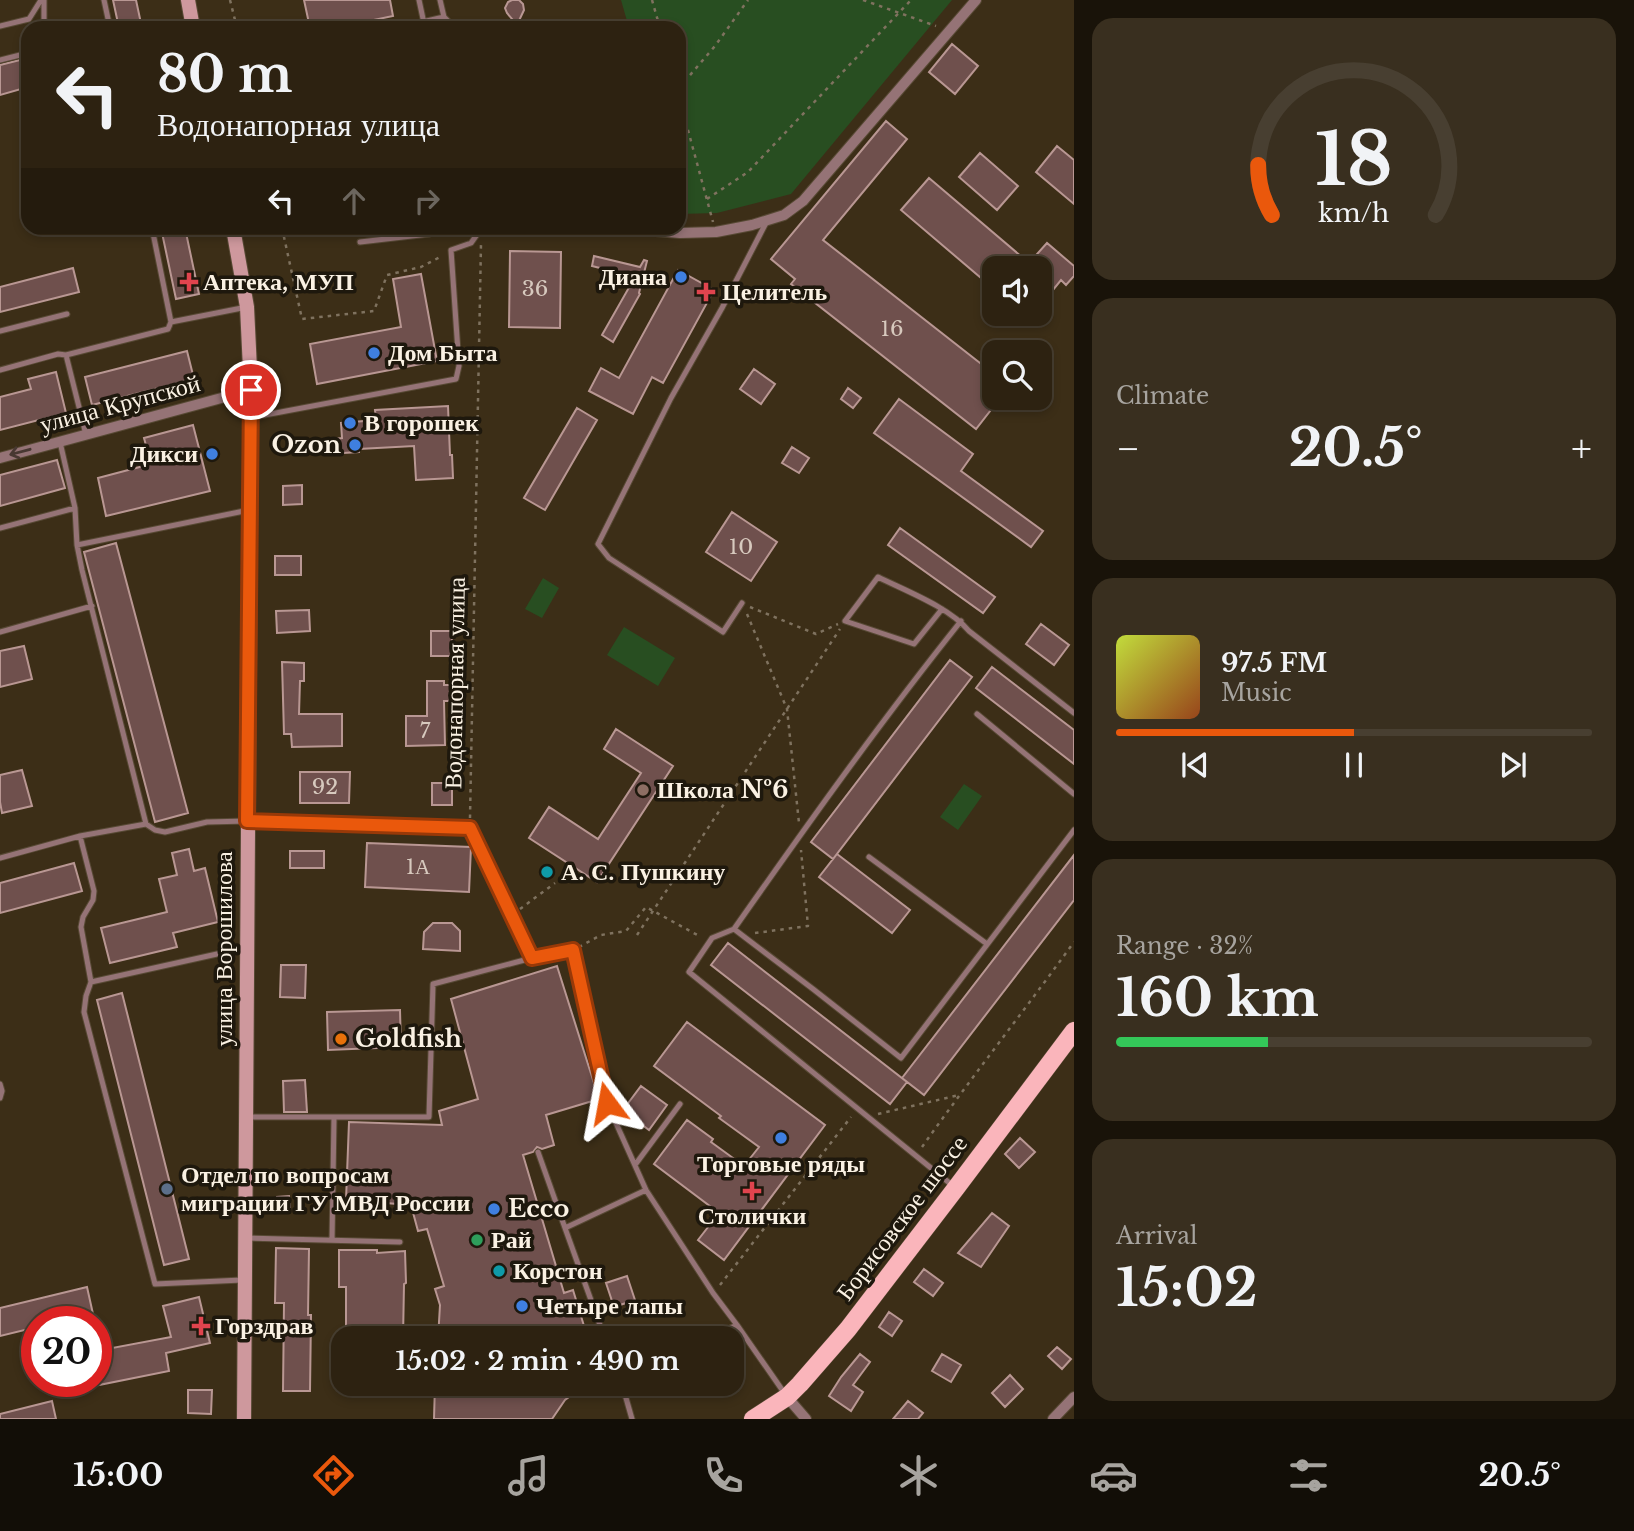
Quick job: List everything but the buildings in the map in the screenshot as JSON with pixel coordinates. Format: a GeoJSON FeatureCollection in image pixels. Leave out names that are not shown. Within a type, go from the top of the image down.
{"type":"FeatureCollection","features":[{"type":"Feature","properties":{"kind":"main road"},"geometry":{"type":"LineString","coordinates":[[188,0],[192,21]]}},
{"type":"Feature","properties":{"kind":"main road","name":"улица Ворошилова"},"geometry":{"type":"LineString","coordinates":[[234,235],[247,307],[251,390],[244,1419]]}},
{"type":"Feature","properties":{"kind":"main road","name":"Борисовское шоссе"},"geometry":{"type":"LineString","coordinates":[[752,1419],[787,1397],[848,1329],[1074,1031]]}},
{"type":"Feature","properties":{"kind":"street"},"geometry":{"type":"LineString","coordinates":[[686,233],[716,232],[752,225],[784,215],[803,201],[976,0]]}},
{"type":"Feature","properties":{"kind":"street","name":"улица Крупской"},"geometry":{"type":"LineString","coordinates":[[0,458],[251,390]]}},
{"type":"Feature","properties":{"kind":"street"},"geometry":{"type":"LineString","coordinates":[[787,1397],[806,1419]]}},
{"type":"Feature","properties":{"kind":"street"},"geometry":{"type":"LineString","coordinates":[[1053,1419],[1074,1397]]}},
{"type":"Feature","properties":{"kind":"lane"},"geometry":{"type":"LineString","coordinates":[[0,26],[29,19],[43,0]]}},
{"type":"Feature","properties":{"kind":"lane"},"geometry":{"type":"LineString","coordinates":[[43,0],[44,21]]}},
{"type":"Feature","properties":{"kind":"lane"},"geometry":{"type":"LineString","coordinates":[[104,0],[108,21]]}},
{"type":"Feature","properties":{"kind":"lane"},"geometry":{"type":"LineString","coordinates":[[419,0],[424,21]]}},
{"type":"Feature","properties":{"kind":"lane"},"geometry":{"type":"LineString","coordinates":[[440,0],[444,17],[448,21]]}},
{"type":"Feature","properties":{"kind":"lane"},"geometry":{"type":"LineString","coordinates":[[434,21],[444,17]]}},
{"type":"Feature","properties":{"kind":"lane"},"geometry":{"type":"LineString","coordinates":[[0,60],[21,55]]}},
{"type":"Feature","properties":{"kind":"lane"},"geometry":{"type":"LineString","coordinates":[[742,603],[723,632],[609,558],[597,544],[671,398],[722,309],[767,220]]}},
{"type":"Feature","properties":{"kind":"lane"},"geometry":{"type":"LineString","coordinates":[[0,370],[168,329],[172,322],[153,235]]}},
{"type":"Feature","properties":{"kind":"lane"},"geometry":{"type":"LineString","coordinates":[[360,242],[414,235]]}},
{"type":"Feature","properties":{"kind":"lane"},"geometry":{"type":"LineString","coordinates":[[251,418],[456,379],[458,366],[451,250],[471,243],[477,235]]}},
{"type":"Feature","properties":{"kind":"lane"},"geometry":{"type":"LineString","coordinates":[[172,322],[247,307]]}},
{"type":"Feature","properties":{"kind":"lane"},"geometry":{"type":"LineString","coordinates":[[0,331],[67,314]]}},
{"type":"Feature","properties":{"kind":"lane"},"geometry":{"type":"LineString","coordinates":[[66,355],[86,435]]}},
{"type":"Feature","properties":{"kind":"lane"},"geometry":{"type":"LineString","coordinates":[[60,441],[75,508],[77,545],[146,824],[165,832],[207,822],[247,821],[470,828],[532,958]]}},
{"type":"Feature","properties":{"kind":"lane"},"geometry":{"type":"LineString","coordinates":[[0,528],[75,508]]}},
{"type":"Feature","properties":{"kind":"lane"},"geometry":{"type":"LineString","coordinates":[[77,545],[250,510]]}},
{"type":"Feature","properties":{"kind":"lane"},"geometry":{"type":"LineString","coordinates":[[942,609],[914,644],[845,621],[878,577],[942,609],[961,621],[969,631],[1074,713]]}},
{"type":"Feature","properties":{"kind":"lane"},"geometry":{"type":"LineString","coordinates":[[0,632],[92,606]]}},
{"type":"Feature","properties":{"kind":"lane"},"geometry":{"type":"LineString","coordinates":[[956,1188],[689,972],[712,938],[734,929],[794,844],[961,621]]}},
{"type":"Feature","properties":{"kind":"lane"},"geometry":{"type":"LineString","coordinates":[[977,714],[1074,794]]}},
{"type":"Feature","properties":{"kind":"lane"},"geometry":{"type":"LineString","coordinates":[[0,858],[80,836],[146,824]]}},
{"type":"Feature","properties":{"kind":"lane"},"geometry":{"type":"LineString","coordinates":[[734,929],[901,1058],[1074,830]]}},
{"type":"Feature","properties":{"kind":"lane"},"geometry":{"type":"LineString","coordinates":[[80,836],[94,891],[93,900],[83,917],[82,927],[91,982],[84,1012],[155,1284],[245,1279]]}},
{"type":"Feature","properties":{"kind":"lane"},"geometry":{"type":"LineString","coordinates":[[869,857],[987,944]]}},
{"type":"Feature","properties":{"kind":"lane"},"geometry":{"type":"LineString","coordinates":[[91,982],[247,947]]}},
{"type":"Feature","properties":{"kind":"lane"},"geometry":{"type":"LineString","coordinates":[[246,1117],[429,1117],[433,984],[573,950],[607,1103],[646,1190],[713,1293],[787,1397]]}},
{"type":"Feature","properties":{"kind":"lane"},"geometry":{"type":"LineString","coordinates":[[0,1084],[0,1098]]}},
{"type":"Feature","properties":{"kind":"lane"},"geometry":{"type":"LineString","coordinates":[[635,1165],[680,1104]]}},
{"type":"Feature","properties":{"kind":"lane"},"geometry":{"type":"LineString","coordinates":[[332,1240],[334,1118]]}},
{"type":"Feature","properties":{"kind":"lane"},"geometry":{"type":"LineString","coordinates":[[538,1152],[600,1326]]}},
{"type":"Feature","properties":{"kind":"lane"},"geometry":{"type":"LineString","coordinates":[[565,1228],[646,1190]]}},
{"type":"Feature","properties":{"kind":"lane"},"geometry":{"type":"LineString","coordinates":[[246,1238],[400,1242]]}},
{"type":"Feature","properties":{"kind":"lane"},"geometry":{"type":"LineString","coordinates":[[625,1396],[632,1419]]}},
{"type":"Feature","properties":{"kind":"path"},"geometry":{"type":"LineString","coordinates":[[230,0],[235,21]]}},
{"type":"Feature","properties":{"kind":"path"},"geometry":{"type":"LineString","coordinates":[[652,0],[658,21]]}},
{"type":"Feature","properties":{"kind":"path"},"geometry":{"type":"LineString","coordinates":[[686,80],[715,46],[748,0]]}},
{"type":"Feature","properties":{"kind":"path"},"geometry":{"type":"LineString","coordinates":[[863,0],[949,31]]}},
{"type":"Feature","properties":{"kind":"path"},"geometry":{"type":"LineString","coordinates":[[707,199],[748,172],[911,0]]}},
{"type":"Feature","properties":{"kind":"path"},"geometry":{"type":"LineString","coordinates":[[686,122],[716,232]]}},
{"type":"Feature","properties":{"kind":"path"},"geometry":{"type":"LineString","coordinates":[[284,235],[302,319],[374,311],[387,275],[421,267],[451,250]]}},
{"type":"Feature","properties":{"kind":"path","name":"Водонапорная улица"},"geometry":{"type":"LineString","coordinates":[[470,828],[481,235]]}},
{"type":"Feature","properties":{"kind":"path"},"geometry":{"type":"LineString","coordinates":[[742,603],[816,634],[845,621]]}},
{"type":"Feature","properties":{"kind":"path"},"geometry":{"type":"LineString","coordinates":[[742,603],[787,709]]}},
{"type":"Feature","properties":{"kind":"path"},"geometry":{"type":"LineString","coordinates":[[636,936],[845,621]]}},
{"type":"Feature","properties":{"kind":"path"},"geometry":{"type":"LineString","coordinates":[[512,915],[555,883]]}},
{"type":"Feature","properties":{"kind":"path"},"geometry":{"type":"LineString","coordinates":[[573,950],[601,935],[626,930],[646,907],[709,942]]}},
{"type":"Feature","properties":{"kind":"path"},"geometry":{"type":"LineString","coordinates":[[916,1156],[1074,942]]}},
{"type":"Feature","properties":{"kind":"path"},"geometry":{"type":"LineString","coordinates":[[868,1117],[959,1095]]}},
{"type":"Feature","properties":{"kind":"path"},"geometry":{"type":"LineString","coordinates":[[713,1293],[858,1109]]}},
{"type":"Feature","properties":{"kind":"green space"},"geometry":{"type":"Polygon","coordinates":[[[621,0],[952,0],[791,194],[717,213],[686,214],[686,21],[627,21],[621,0]]]}},
{"type":"Feature","properties":{"kind":"green space"},"geometry":{"type":"Polygon","coordinates":[[[543,578],[559,588],[542,618],[525,609],[543,578]]]}},
{"type":"Feature","properties":{"kind":"green space"},"geometry":{"type":"Polygon","coordinates":[[[624,627],[675,658],[658,686],[607,655],[624,627]]]}},
{"type":"Feature","properties":{"kind":"green space"},"geometry":{"type":"Polygon","coordinates":[[[964,784],[982,796],[958,830],[940,817],[964,784]]]}},
{"type":"Feature","properties":{"kind":"place","name":"Диана"},"geometry":{"type":"Point","coordinates":[681,277]}},
{"type":"Feature","properties":{"kind":"place","name":"Аптека, МУП"},"geometry":{"type":"Point","coordinates":[189,282]}},
{"type":"Feature","properties":{"kind":"place","name":"Целитель"},"geometry":{"type":"Point","coordinates":[706,292]}},
{"type":"Feature","properties":{"kind":"place","name":"Дом Быта"},"geometry":{"type":"Point","coordinates":[374,353]}},
{"type":"Feature","properties":{"kind":"place","name":"В горошек"},"geometry":{"type":"Point","coordinates":[350,423]}},
{"type":"Feature","properties":{"kind":"place","name":"Ozon"},"geometry":{"type":"Point","coordinates":[355,445]}},
{"type":"Feature","properties":{"kind":"place","name":"Дикси"},"geometry":{"type":"Point","coordinates":[212,454]}},
{"type":"Feature","properties":{"kind":"place","name":"Школа №6"},"geometry":{"type":"Point","coordinates":[643,790]}},
{"type":"Feature","properties":{"kind":"place","name":"А. С. Пушкину"},"geometry":{"type":"Point","coordinates":[547,872]}},
{"type":"Feature","properties":{"kind":"place","name":"Goldfish"},"geometry":{"type":"Point","coordinates":[341,1039]}},
{"type":"Feature","properties":{"kind":"place","name":"Торговые ряды"},"geometry":{"type":"Point","coordinates":[781,1138]}},
{"type":"Feature","properties":{"kind":"place","name":"Отдел по вопросам миграции ГУ МВД России"},"geometry":{"type":"Point","coordinates":[167,1189]}},
{"type":"Feature","properties":{"kind":"place","name":"Столички"},"geometry":{"type":"Point","coordinates":[752,1191]}},
{"type":"Feature","properties":{"kind":"place","name":"Ecco"},"geometry":{"type":"Point","coordinates":[494,1209]}},
{"type":"Feature","properties":{"kind":"place","name":"Рай"},"geometry":{"type":"Point","coordinates":[477,1240]}},
{"type":"Feature","properties":{"kind":"place","name":"Корстон"},"geometry":{"type":"Point","coordinates":[499,1271]}},
{"type":"Feature","properties":{"kind":"place","name":"Четыре лапы"},"geometry":{"type":"Point","coordinates":[522,1306]}},
{"type":"Feature","properties":{"kind":"place","name":"Горздрав"},"geometry":{"type":"Point","coordinates":[201,1326]}},
{"type":"Feature","properties":{"kind":"route"},"geometry":{"type":"LineString","coordinates":[[251,390],[247,821],[470,828],[532,958],[573,950],[607,1103]]}}]}
